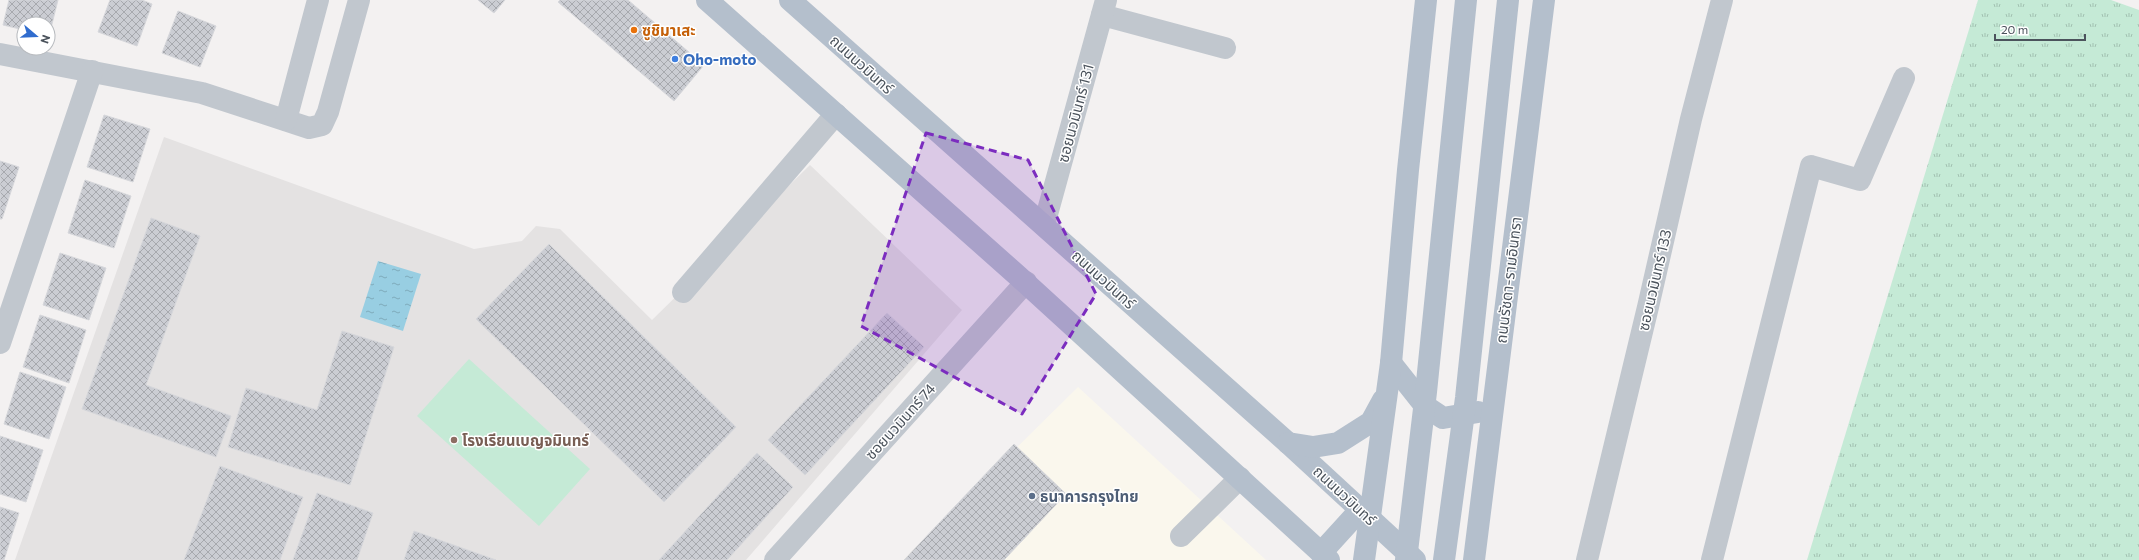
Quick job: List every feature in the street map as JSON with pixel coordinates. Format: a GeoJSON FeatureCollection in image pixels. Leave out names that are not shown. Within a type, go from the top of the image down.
{"type":"FeatureCollection","features":[{"type":"Feature","properties":{"kind":"main road"},"geometry":{"type":"LineString","coordinates":[[707,0],[1026,282],[1240,478],[1321,558],[1365,514]]}},
{"type":"Feature","properties":{"kind":"main road","name":"ถนนนวมินทร์"},"geometry":{"type":"LineString","coordinates":[[790,0],[809,8],[1044,225],[1288,443],[1415,560]]}},
{"type":"Feature","properties":{"kind":"main road"},"geometry":{"type":"LineString","coordinates":[[1364,560],[1365,514],[1391,363],[1408,170],[1426,0]]}},
{"type":"Feature","properties":{"kind":"main road"},"geometry":{"type":"LineString","coordinates":[[1406,560],[1426,392],[1466,0]]}},
{"type":"Feature","properties":{"kind":"main road","name":"ถนนรัชดา-รามอินทรา"},"geometry":{"type":"LineString","coordinates":[[1444,560],[1466,390],[1508,0]]}},
{"type":"Feature","properties":{"kind":"main road","name":"ถนนรัชดา-รามอินทรา"},"geometry":{"type":"LineString","coordinates":[[1474,560],[1544,0]]}},
{"type":"Feature","properties":{"kind":"main road"},"geometry":{"type":"LineString","coordinates":[[1391,363],[1425,406],[1443,418],[1479,412],[1494,396]]}},
{"type":"Feature","properties":{"kind":"main road"},"geometry":{"type":"LineString","coordinates":[[1288,443],[1313,447],[1338,443],[1371,422],[1387,392]]}},
{"type":"Feature","properties":{"kind":"street"},"geometry":{"type":"LineString","coordinates":[[286,120],[318,0]]}},
{"type":"Feature","properties":{"kind":"street"},"geometry":{"type":"LineString","coordinates":[[0,54],[202,93],[309,128],[322,124],[328,112],[359,0]]}},
{"type":"Feature","properties":{"kind":"street","name":"ซอยนวมินทร์ 133"},"geometry":{"type":"LineString","coordinates":[[1587,560],[1648,307],[1691,119],[1722,0]]}},
{"type":"Feature","properties":{"kind":"street"},"geometry":{"type":"LineString","coordinates":[[1104,8],[1225,48]]}},
{"type":"Feature","properties":{"kind":"street","name":"ซอยนวมินทร์ 131"},"geometry":{"type":"LineString","coordinates":[[1044,225],[1104,8]]}},
{"type":"Feature","properties":{"kind":"street"},"geometry":{"type":"LineString","coordinates":[[0,343],[92,71]]}},
{"type":"Feature","properties":{"kind":"street"},"geometry":{"type":"LineString","coordinates":[[1712,560],[1811,166],[1860,180],[1904,78]]}},
{"type":"Feature","properties":{"kind":"street"},"geometry":{"type":"LineString","coordinates":[[683,292],[836,114]]}},
{"type":"Feature","properties":{"kind":"street","name":"ซอยนวมินทร์ 74"},"geometry":{"type":"LineString","coordinates":[[775,560],[1026,282]]}},
{"type":"Feature","properties":{"kind":"street"},"geometry":{"type":"LineString","coordinates":[[1181,536],[1240,478]]}},
{"type":"Feature","properties":{"kind":"highlighted area"},"geometry":{"type":"Polygon","coordinates":[[[926,133],[1028,160],[1096,294],[1022,414],[861,326],[926,133]]]}},
{"type":"Feature","properties":{"kind":"shaded area","name":"โรงเรียนเบญจมินทร์"},"geometry":{"type":"Polygon","coordinates":[[[164,137],[474,249],[522,241],[536,226],[560,229],[652,320],[810,165],[962,310],[746,560],[15,560],[164,137]]]}},
{"type":"Feature","properties":{"kind":"shaded area"},"geometry":{"type":"Polygon","coordinates":[[[1078,387],[1266,560],[903,560],[1078,387]]]}},
{"type":"Feature","properties":{"kind":"green space"},"geometry":{"type":"Polygon","coordinates":[[[1978,0],[2111,0],[2139,10],[2139,560],[1807,560],[1978,0]]]}},
{"type":"Feature","properties":{"kind":"green space"},"geometry":{"type":"Polygon","coordinates":[[[469,359],[590,469],[539,526],[417,416],[469,359]]]}},
{"type":"Feature","properties":{"kind":"water"},"geometry":{"type":"Polygon","coordinates":[[[378,261],[421,274],[403,331],[360,317],[378,261]]]}},
{"type":"Feature","properties":{"kind":"building"},"geometry":{"type":"Polygon","coordinates":[[[9,0],[58,0],[54,16],[16,16],[16,28],[3,25],[9,0]]]}},
{"type":"Feature","properties":{"kind":"building"},"geometry":{"type":"Polygon","coordinates":[[[110,0],[142,0],[152,4],[137,46],[98,32],[110,0]]]}},
{"type":"Feature","properties":{"kind":"building"},"geometry":{"type":"Polygon","coordinates":[[[478,0],[505,0],[494,13],[478,0]]]}},
{"type":"Feature","properties":{"kind":"building"},"geometry":{"type":"Polygon","coordinates":[[[560,0],[628,0],[704,65],[674,101],[558,2],[560,0]]]}},
{"type":"Feature","properties":{"kind":"building"},"geometry":{"type":"Polygon","coordinates":[[[178,11],[216,26],[200,67],[162,53],[178,11]]]}},
{"type":"Feature","properties":{"kind":"building"},"geometry":{"type":"Polygon","coordinates":[[[104,115],[150,129],[133,182],[87,167],[104,115]]]}},
{"type":"Feature","properties":{"kind":"building"},"geometry":{"type":"Polygon","coordinates":[[[0,161],[19,167],[2,219],[0,219],[0,161]]]}},
{"type":"Feature","properties":{"kind":"building"},"geometry":{"type":"Polygon","coordinates":[[[85,180],[131,196],[114,248],[68,233],[85,180]]]}},
{"type":"Feature","properties":{"kind":"building"},"geometry":{"type":"Polygon","coordinates":[[[151,218],[200,236],[146,385],[231,416],[216,457],[82,409],[151,218]]]}},
{"type":"Feature","properties":{"kind":"building"},"geometry":{"type":"Polygon","coordinates":[[[549,244],[736,427],[664,502],[476,319],[549,244]]]}},
{"type":"Feature","properties":{"kind":"building"},"geometry":{"type":"Polygon","coordinates":[[[60,253],[106,268],[89,320],[43,305],[60,253]]]}},
{"type":"Feature","properties":{"kind":"building"},"geometry":{"type":"Polygon","coordinates":[[[887,313],[924,347],[805,475],[768,440],[887,313]]]}},
{"type":"Feature","properties":{"kind":"building"},"geometry":{"type":"Polygon","coordinates":[[[40,315],[86,330],[69,383],[23,367],[40,315]]]}},
{"type":"Feature","properties":{"kind":"building"},"geometry":{"type":"Polygon","coordinates":[[[342,331],[394,347],[350,485],[228,447],[246,388],[317,410],[342,331]]]}},
{"type":"Feature","properties":{"kind":"building"},"geometry":{"type":"Polygon","coordinates":[[[20,372],[66,387],[49,439],[4,424],[20,372]]]}},
{"type":"Feature","properties":{"kind":"building"},"geometry":{"type":"Polygon","coordinates":[[[0,436],[43,450],[26,502],[0,494],[0,436]]]}},
{"type":"Feature","properties":{"kind":"building"},"geometry":{"type":"Polygon","coordinates":[[[1014,444],[1066,494],[1004,560],[904,560],[1014,444]]]}},
{"type":"Feature","properties":{"kind":"building"},"geometry":{"type":"Polygon","coordinates":[[[757,453],[793,487],[727,560],[659,560],[757,453]]]}},
{"type":"Feature","properties":{"kind":"building"},"geometry":{"type":"Polygon","coordinates":[[[220,466],[303,497],[280,560],[184,560],[220,466]]]}},
{"type":"Feature","properties":{"kind":"building"},"geometry":{"type":"Polygon","coordinates":[[[317,493],[373,513],[357,560],[293,560],[317,493]]]}},
{"type":"Feature","properties":{"kind":"building"},"geometry":{"type":"Polygon","coordinates":[[[0,507],[19,513],[4,560],[0,560],[0,507]]]}},
{"type":"Feature","properties":{"kind":"building"},"geometry":{"type":"Polygon","coordinates":[[[414,531],[496,560],[404,560],[414,531]]]}},
{"type":"Feature","properties":{"kind":"place","name":"ซูชิมาเสะ"},"geometry":{"type":"Point","coordinates":[634,30]}},
{"type":"Feature","properties":{"kind":"place","name":"Oho-moto"},"geometry":{"type":"Point","coordinates":[675,59]}},
{"type":"Feature","properties":{"kind":"place","name":"โรงเรียนเบญจมินทร์"},"geometry":{"type":"Point","coordinates":[454,440]}},
{"type":"Feature","properties":{"kind":"place","name":"ธนาคารกรุงไทย"},"geometry":{"type":"Point","coordinates":[1032,496]}}]}
